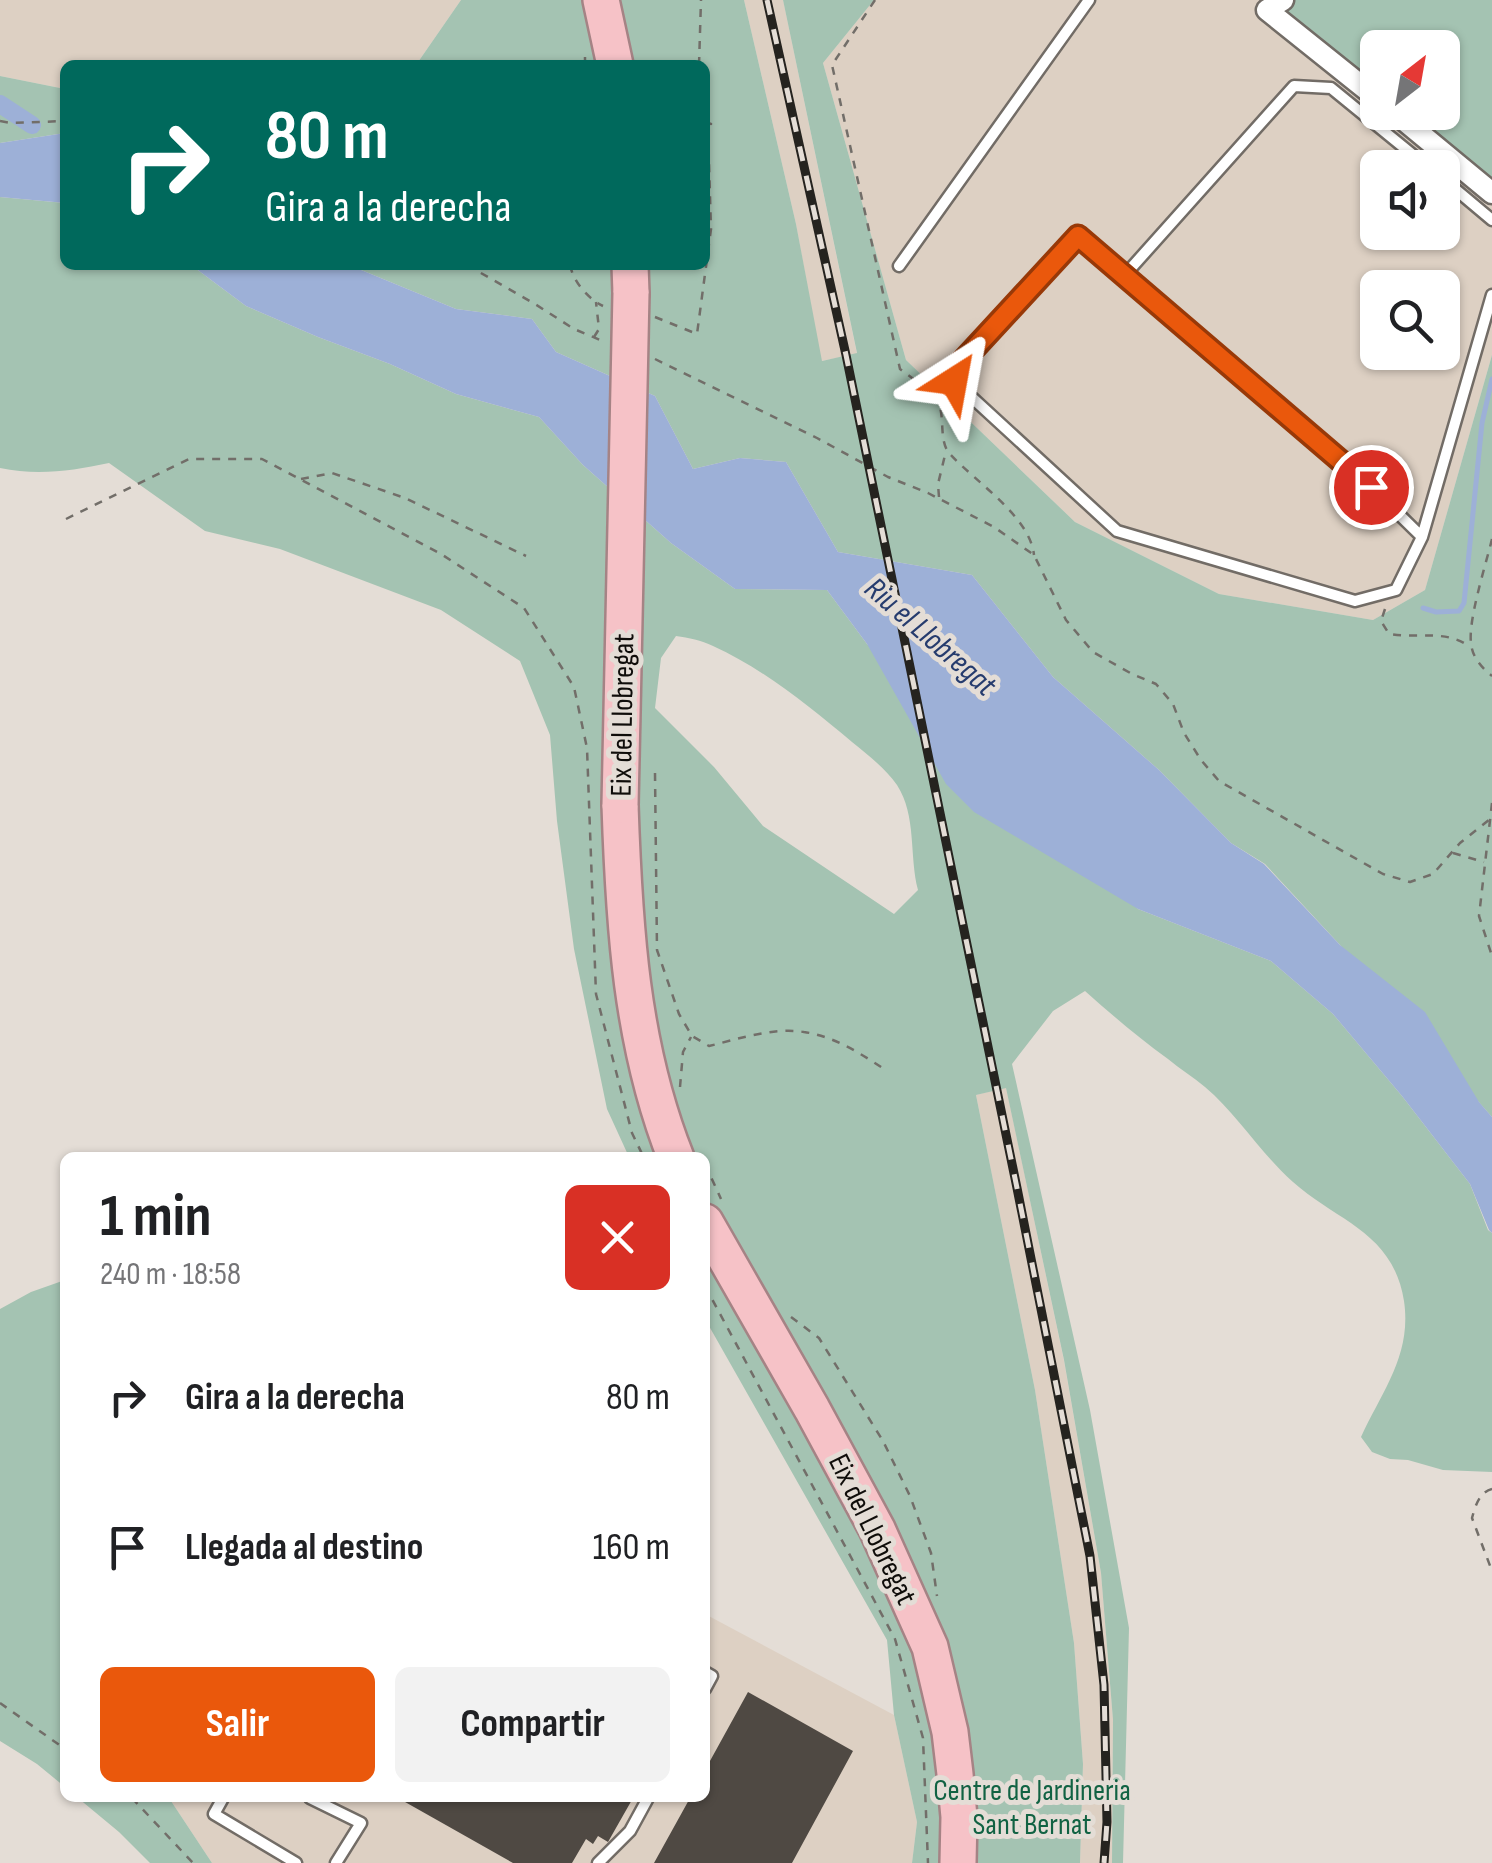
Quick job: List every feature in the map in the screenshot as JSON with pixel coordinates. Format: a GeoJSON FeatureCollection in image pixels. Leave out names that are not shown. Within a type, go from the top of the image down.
{"type":"FeatureCollection","features":[{"type":"Feature","properties":{"kind":"highway"},"geometry":{"type":"LineString","coordinates":[[601,0],[614,60]]}},
{"type":"Feature","properties":{"kind":"highway","name":"Eix del Llobregat"},"geometry":{"type":"LineString","coordinates":[[628,295],[620,805],[623,890],[638,1028],[674,1152]]}},
{"type":"Feature","properties":{"kind":"highway","name":"Eix del Llobregat"},"geometry":{"type":"LineString","coordinates":[[710,1231],[877,1529],[930,1646],[952,1746],[959,1817],[958,1863]]}},
{"type":"Feature","properties":{"kind":"street"},"geometry":{"type":"LineString","coordinates":[[1267,3],[1285,25],[1360,85]]}},
{"type":"Feature","properties":{"kind":"street"},"geometry":{"type":"LineString","coordinates":[[1410,130],[1427,150]]}},
{"type":"Feature","properties":{"kind":"street"},"geometry":{"type":"LineString","coordinates":[[1460,176],[1492,194]]}},
{"type":"Feature","properties":{"kind":"lane"},"geometry":{"type":"LineString","coordinates":[[898,266],[1089,0]]}},
{"type":"Feature","properties":{"kind":"lane"},"geometry":{"type":"LineString","coordinates":[[1124,276],[1294,86],[1331,88],[1419,150]]}},
{"type":"Feature","properties":{"kind":"lane"},"geometry":{"type":"LineString","coordinates":[[1460,193],[1492,220]]}},
{"type":"Feature","properties":{"kind":"lane"},"geometry":{"type":"LineString","coordinates":[[1422,537],[1371,487],[1078,236],[959,365],[954,381],[1117,532],[1355,601],[1396,590],[1422,537],[1492,296]]}},
{"type":"Feature","properties":{"kind":"lane"},"geometry":{"type":"LineString","coordinates":[[221,1802],[214,1814],[296,1863]]}},
{"type":"Feature","properties":{"kind":"lane"},"geometry":{"type":"LineString","coordinates":[[318,1802],[361,1822],[336,1863]]}},
{"type":"Feature","properties":{"kind":"lane"},"geometry":{"type":"LineString","coordinates":[[598,1863],[630,1830],[646,1802]]}},
{"type":"Feature","properties":{"kind":"path"},"geometry":{"type":"LineString","coordinates":[[699,60],[701,0]]}},
{"type":"Feature","properties":{"kind":"path"},"geometry":{"type":"LineString","coordinates":[[875,0],[832,65],[900,368],[937,400],[946,450],[938,484],[939,499]]}},
{"type":"Feature","properties":{"kind":"path"},"geometry":{"type":"LineString","coordinates":[[0,121],[60,121]]}},
{"type":"Feature","properties":{"kind":"path"},"geometry":{"type":"LineString","coordinates":[[710,180],[710,245]]}},
{"type":"Feature","properties":{"kind":"path"},"geometry":{"type":"LineString","coordinates":[[476,270],[574,329],[609,343]]}},
{"type":"Feature","properties":{"kind":"path"},"geometry":{"type":"LineString","coordinates":[[571,270],[572,277],[596,302],[599,330],[594,338]]}},
{"type":"Feature","properties":{"kind":"path"},"geometry":{"type":"LineString","coordinates":[[596,302],[628,295],[658,318],[698,334],[707,270]]}},
{"type":"Feature","properties":{"kind":"path"},"geometry":{"type":"LineString","coordinates":[[656,360],[994,526],[1034,555]]}},
{"type":"Feature","properties":{"kind":"path"},"geometry":{"type":"LineString","coordinates":[[946,450],[991,490],[1033,544],[1034,555],[1066,620],[1094,652],[1156,684],[1173,704],[1201,760],[1220,781],[1382,874],[1410,882],[1433,874],[1490,819]]}},
{"type":"Feature","properties":{"kind":"path"},"geometry":{"type":"LineString","coordinates":[[66,519],[188,459],[262,459],[441,554],[524,608],[574,687],[588,748],[596,994],[632,1133],[641,1152]]}},
{"type":"Feature","properties":{"kind":"path"},"geometry":{"type":"LineString","coordinates":[[300,479],[332,473],[405,498],[526,556]]}},
{"type":"Feature","properties":{"kind":"path"},"geometry":{"type":"LineString","coordinates":[[1492,539],[1471,628],[1471,646],[1480,666],[1492,676]]}},
{"type":"Feature","properties":{"kind":"path"},"geometry":{"type":"LineString","coordinates":[[1396,590],[1381,621],[1389,634],[1446,634],[1471,646]]}},
{"type":"Feature","properties":{"kind":"path"},"geometry":{"type":"LineString","coordinates":[[655,773],[657,950],[692,1036],[708,1046],[768,1033],[803,1031],[857,1051],[884,1069]]}},
{"type":"Feature","properties":{"kind":"path"},"geometry":{"type":"LineString","coordinates":[[1492,803],[1479,916],[1492,956]]}},
{"type":"Feature","properties":{"kind":"path"},"geometry":{"type":"LineString","coordinates":[[1452,853],[1484,862]]}},
{"type":"Feature","properties":{"kind":"path"},"geometry":{"type":"LineString","coordinates":[[680,1088],[683,1052],[692,1036]]}},
{"type":"Feature","properties":{"kind":"path"},"geometry":{"type":"LineString","coordinates":[[710,1295],[894,1639],[923,1738],[928,1863]]}},
{"type":"Feature","properties":{"kind":"path"},"geometry":{"type":"LineString","coordinates":[[1492,1489],[1480,1498],[1472,1518],[1492,1571]]}},
{"type":"Feature","properties":{"kind":"path"},"geometry":{"type":"LineString","coordinates":[[0,1703],[60,1745]]}},
{"type":"Feature","properties":{"kind":"path"},"geometry":{"type":"LineString","coordinates":[[136,1802],[193,1863]]}},
{"type":"Feature","properties":{"kind":"shaded area"},"geometry":{"type":"Polygon","coordinates":[[[0,0],[461,0],[419,60],[60,60],[60,88],[0,76],[0,0]]]}},
{"type":"Feature","properties":{"kind":"shaded area"},"geometry":{"type":"Polygon","coordinates":[[[744,0],[783,0],[857,354],[821,361],[796,224],[744,0]]]}},
{"type":"Feature","properties":{"kind":"shaded area"},"geometry":{"type":"Polygon","coordinates":[[[874,0],[1274,0],[1360,73],[1360,130],[1430,130],[1455,150],[1360,150],[1360,250],[1460,250],[1460,154],[1492,179],[1492,355],[1425,590],[1373,620],[1219,594],[1075,522],[906,360],[823,63],[874,0]]]}},
{"type":"Feature","properties":{"kind":"shaded area"},"geometry":{"type":"Polygon","coordinates":[[[1006,1087],[1064,1361],[1101,1573],[1113,1720],[1112,1863],[1080,1863],[1083,1764],[1074,1643],[1035,1390],[976,1095],[1006,1087]]]}},
{"type":"Feature","properties":{"kind":"shaded area"},"geometry":{"type":"Polygon","coordinates":[[[710,1617],[894,1715],[917,1822],[912,1863],[212,1863],[172,1802],[710,1802],[710,1617]]]}},
{"type":"Feature","properties":{"kind":"green space"},"geometry":{"type":"Polygon","coordinates":[[[461,0],[744,0],[796,224],[822,361],[857,353],[783,0],[874,0],[823,63],[906,360],[1075,522],[1219,594],[1373,620],[1425,590],[1492,355],[1492,1117],[1265,864],[1231,843],[1159,770],[1053,677],[972,575],[838,552],[786,462],[740,458],[693,469],[655,396],[556,352],[532,319],[456,309],[361,270],[710,270],[710,60],[419,60],[461,0]]]}},
{"type":"Feature","properties":{"kind":"green space"},"geometry":{"type":"Polygon","coordinates":[[[1274,0],[1492,0],[1492,179],[1460,150],[1430,130],[1460,130],[1460,30],[1360,30],[1360,73],[1274,0]]]}},
{"type":"Feature","properties":{"kind":"green space"},"geometry":{"type":"Polygon","coordinates":[[[0,76],[60,88],[60,134],[0,143],[0,76]]]}},
{"type":"Feature","properties":{"kind":"green space","name":"Centre de Jardineria Sant Bernat"},"geometry":{"type":"Polygon","coordinates":[[[0,197],[60,203],[60,270],[198,270],[246,306],[456,394],[539,417],[583,465],[671,543],[735,589],[827,590],[867,644],[1138,909],[1271,961],[1333,1014],[1470,1184],[1492,1233],[1492,1472],[1443,1470],[1390,1459],[1372,1452],[1361,1437],[1393,1372],[1404,1339],[1404,1301],[1398,1278],[1376,1244],[1293,1182],[1205,1087],[1085,991],[1053,1011],[1012,1064],[1090,1410],[1129,1628],[1123,1863],[1112,1863],[1113,1720],[1101,1573],[1064,1360],[1006,1088],[976,1095],[1035,1390],[1074,1643],[1083,1764],[1080,1863],[912,1863],[917,1822],[894,1715],[887,1640],[710,1328],[710,1152],[627,1152],[607,1109],[574,949],[550,735],[520,661],[441,610],[280,549],[205,531],[109,463],[27,472],[0,468],[0,197]],[[676,636],[661,658],[655,708],[714,767],[763,826],[894,914],[918,890],[910,823],[893,779],[768,677],[699,641],[676,636]]]}},
{"type":"Feature","properties":{"kind":"green space"},"geometry":{"type":"Polygon","coordinates":[[[60,1282],[60,1783],[0,1741],[0,1309],[60,1282]]]}},
{"type":"Feature","properties":{"kind":"green space"},"geometry":{"type":"Polygon","coordinates":[[[83,1802],[172,1802],[212,1863],[150,1863],[83,1802]]]}},
{"type":"Feature","properties":{"kind":"water"},"geometry":{"type":"Polygon","coordinates":[[[60,134],[60,203],[0,197],[0,143],[60,134]]]}},
{"type":"Feature","properties":{"kind":"water","name":"Riu el Llobregat"},"geometry":{"type":"Polygon","coordinates":[[[198,270],[361,270],[456,309],[532,319],[556,352],[655,396],[693,469],[740,458],[786,462],[838,552],[972,575],[1053,677],[1159,770],[1231,843],[1264,864],[1340,945],[1425,1012],[1492,1117],[1492,1233],[1470,1184],[1402,1096],[1333,1014],[1271,961],[1138,909],[974,812],[946,784],[867,644],[827,590],[735,589],[671,543],[583,465],[539,417],[456,394],[246,306],[198,270]]]}},
{"type":"Feature","properties":{"kind":"building"},"geometry":{"type":"Polygon","coordinates":[[[748,1692],[853,1751],[792,1863],[654,1863],[688,1802],[710,1802],[710,1761],[748,1692]]]}},
{"type":"Feature","properties":{"kind":"building"},"geometry":{"type":"Polygon","coordinates":[[[405,1802],[631,1802],[608,1842],[598,1836],[593,1844],[586,1839],[572,1863],[513,1863],[405,1802]]]}},
{"type":"Feature","properties":{"kind":"waterway"},"geometry":{"type":"LineString","coordinates":[[0,104],[32,125]]}},
{"type":"Feature","properties":{"kind":"waterway"},"geometry":{"type":"LineString","coordinates":[[1423,608],[1459,611],[1464,603],[1482,423],[1492,379]]}},
{"type":"Feature","properties":{"kind":"railway"},"geometry":{"type":"LineString","coordinates":[[767,0],[846,355],[1090,1556],[1104,1685],[1104,1863]]}},
{"type":"Feature","properties":{"kind":"route"},"geometry":{"type":"LineString","coordinates":[[954,381],[959,365],[1078,236],[1371,487]]}}]}
